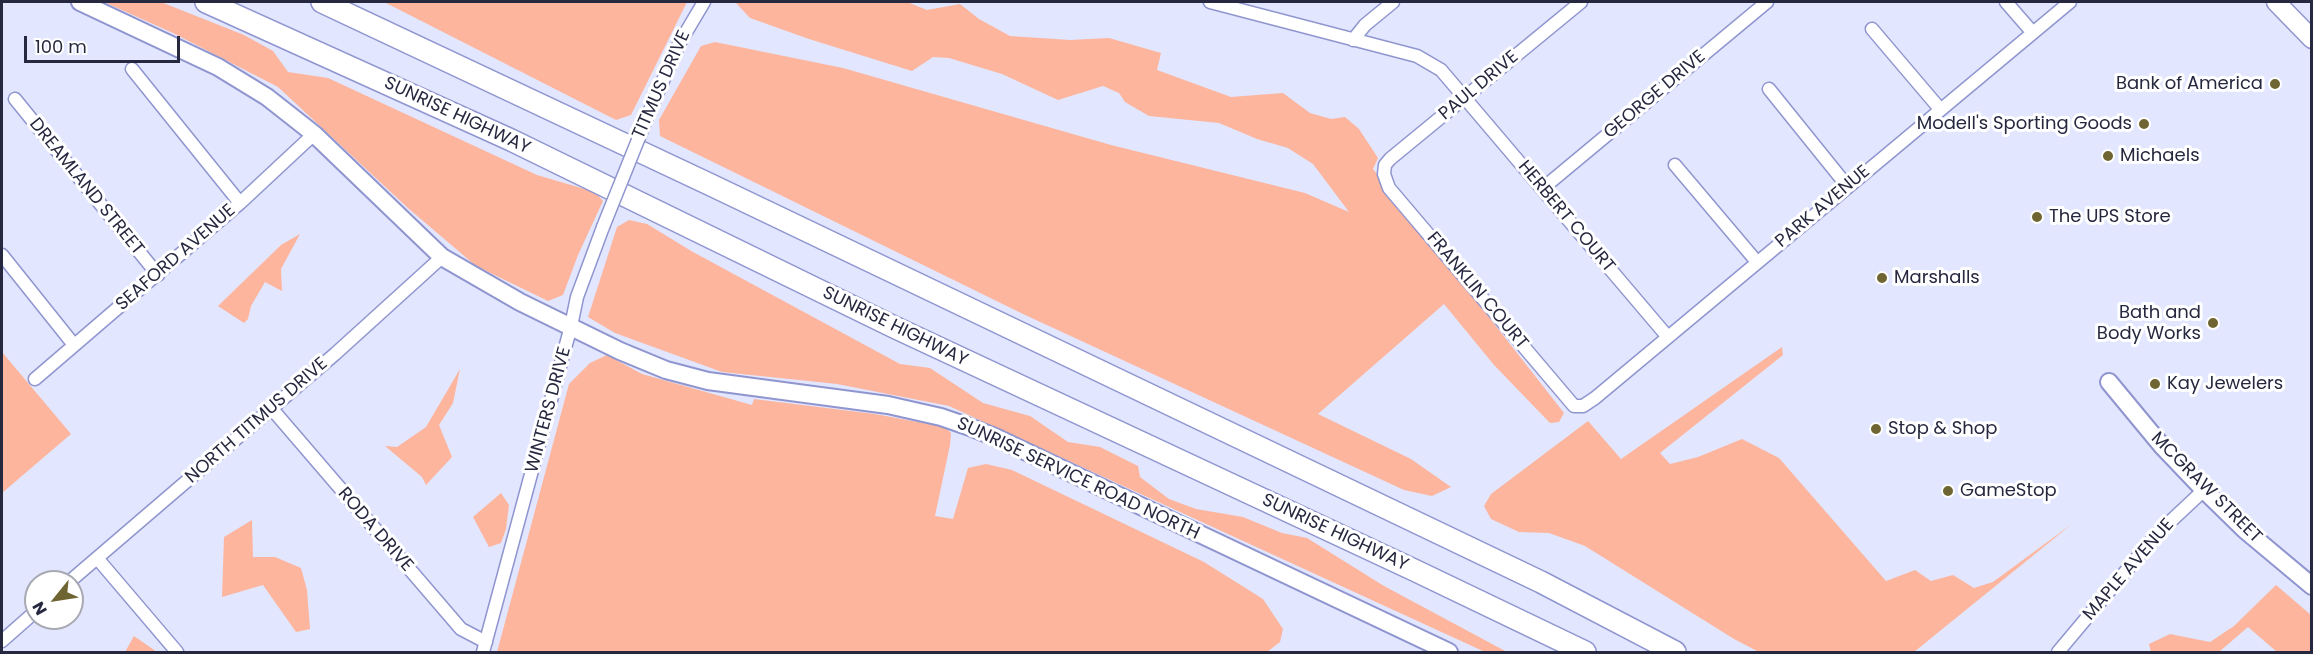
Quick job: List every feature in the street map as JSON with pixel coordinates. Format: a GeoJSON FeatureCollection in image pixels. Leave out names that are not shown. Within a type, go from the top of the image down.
{"type":"FeatureCollection","features":[{"type":"Feature","properties":{"kind":"highway","name":"SUNRISE HIGHWAY"},"geometry":{"type":"LineString","coordinates":[[206,2],[511,140],[894,327],[1585,652]]}},
{"type":"Feature","properties":{"kind":"highway"},"geometry":{"type":"LineString","coordinates":[[322,2],[711,185],[1531,577],[1675,652]]}},
{"type":"Feature","properties":{"kind":"main road"},"geometry":{"type":"LineString","coordinates":[[2276,2],[2312,39]]}},
{"type":"Feature","properties":{"kind":"street","name":"SUNRISE SERVICE ROAD NORTH"},"geometry":{"type":"LineString","coordinates":[[80,2],[239,80],[284,109],[314,134],[442,257],[501,292],[641,360],[686,376],[727,385],[888,405],[941,417],[967,426],[1449,652]]}},
{"type":"Feature","properties":{"kind":"street","name":"TITMUS DRIVE"},"geometry":{"type":"LineString","coordinates":[[625,171],[679,44],[704,2]]}},
{"type":"Feature","properties":{"kind":"street","name":"HERBERT COURT"},"geometry":{"type":"LineString","coordinates":[[1210,2],[1223,3],[1417,56],[1441,70],[1667,336]]}},
{"type":"Feature","properties":{"kind":"street"},"geometry":{"type":"LineString","coordinates":[[1353,40],[1365,25],[1393,2]]}},
{"type":"Feature","properties":{"kind":"street","name":"PAUL DRIVE"},"geometry":{"type":"LineString","coordinates":[[1384,174],[1390,159],[1581,2]]}},
{"type":"Feature","properties":{"kind":"street","name":"GEORGE DRIVE"},"geometry":{"type":"LineString","coordinates":[[1542,189],[1767,2]]}},
{"type":"Feature","properties":{"kind":"street"},"geometry":{"type":"LineString","coordinates":[[2006,2],[2033,33]]}},
{"type":"Feature","properties":{"kind":"street","name":"PARK AVENUE"},"geometry":{"type":"LineString","coordinates":[[1574,406],[1583,406],[1594,398],[2070,2]]}},
{"type":"Feature","properties":{"kind":"street"},"geometry":{"type":"LineString","coordinates":[[1872,29],[1940,109]]}},
{"type":"Feature","properties":{"kind":"street"},"geometry":{"type":"LineString","coordinates":[[132,69],[240,203]]}},
{"type":"Feature","properties":{"kind":"street"},"geometry":{"type":"LineString","coordinates":[[1769,89],[1848,187]]}},
{"type":"Feature","properties":{"kind":"street","name":"DREAMLAND STREET"},"geometry":{"type":"LineString","coordinates":[[15,99],[158,274]]}},
{"type":"Feature","properties":{"kind":"street","name":"SEAFORD AVENUE"},"geometry":{"type":"LineString","coordinates":[[35,379],[240,203],[314,134]]}},
{"type":"Feature","properties":{"kind":"street"},"geometry":{"type":"LineString","coordinates":[[1675,165],[1757,262]]}},
{"type":"Feature","properties":{"kind":"street","name":"WINTERS DRIVE"},"geometry":{"type":"LineString","coordinates":[[484,647],[577,297],[625,171]]}},
{"type":"Feature","properties":{"kind":"street","name":"FRANKLIN COURT"},"geometry":{"type":"LineString","coordinates":[[1384,174],[1389,188],[1574,406]]}},
{"type":"Feature","properties":{"kind":"street"},"geometry":{"type":"LineString","coordinates":[[2,255],[74,345]]}},
{"type":"Feature","properties":{"kind":"street","name":"NORTH TITMUS DRIVE"},"geometry":{"type":"LineString","coordinates":[[83,570],[378,317],[442,257]]}},
{"type":"Feature","properties":{"kind":"street","name":"MCGRAW STREET"},"geometry":{"type":"LineString","coordinates":[[2109,382],[2162,446],[2204,490],[2245,530],[2312,586]]}},
{"type":"Feature","properties":{"kind":"street","name":"RODA DRIVE"},"geometry":{"type":"LineString","coordinates":[[272,409],[460,629],[484,647]]}},
{"type":"Feature","properties":{"kind":"street","name":"MAPLE AVENUE"},"geometry":{"type":"LineString","coordinates":[[2058,652],[2157,534],[2204,490]]}},
{"type":"Feature","properties":{"kind":"street"},"geometry":{"type":"LineString","coordinates":[[97,558],[177,652]]}},
{"type":"Feature","properties":{"kind":"street"},"geometry":{"type":"LineString","coordinates":[[2,641],[24,622]]}},
{"type":"Feature","properties":{"kind":"shaded area"},"geometry":{"type":"Polygon","coordinates":[[[104,2],[161,2],[244,35],[273,51],[288,72],[328,78],[537,175],[595,192],[603,201],[578,255],[563,295],[548,301],[476,266],[409,209],[278,87],[173,33],[104,2]]]}},
{"type":"Feature","properties":{"kind":"shaded area"},"geometry":{"type":"Polygon","coordinates":[[[384,2],[687,2],[631,115],[616,120],[384,2]]]}},
{"type":"Feature","properties":{"kind":"shaded area"},"geometry":{"type":"Polygon","coordinates":[[[735,2],[907,2],[927,10],[960,4],[979,19],[1010,36],[1070,40],[1109,38],[1161,53],[1157,70],[1231,97],[1283,93],[1310,113],[1331,119],[1345,117],[1359,129],[1378,158],[1373,169],[1564,413],[1559,422],[1550,423],[1494,365],[1444,304],[1318,414],[1411,459],[1451,487],[1432,496],[1404,490],[1023,314],[660,136],[659,120],[701,46],[715,42],[843,68],[1111,145],[1305,193],[1349,212],[1313,164],[1288,148],[1257,139],[1219,123],[1149,116],[1125,102],[1119,93],[1103,86],[1058,100],[1002,74],[949,58],[933,57],[912,71],[750,18],[735,2]]]}},
{"type":"Feature","properties":{"kind":"shaded area"},"geometry":{"type":"Polygon","coordinates":[[[629,220],[647,224],[693,252],[900,364],[930,368],[983,403],[1030,416],[1068,442],[1100,447],[1138,466],[1140,477],[1169,499],[1196,509],[1243,517],[1282,533],[1307,538],[1384,586],[1507,652],[1485,652],[949,406],[837,384],[722,372],[615,333],[588,317],[617,227],[629,220]]]}},
{"type":"Feature","properties":{"kind":"shaded area"},"geometry":{"type":"Polygon","coordinates":[[[300,234],[281,269],[282,291],[265,282],[244,323],[218,306],[281,245],[300,234]]]}},
{"type":"Feature","properties":{"kind":"shaded area"},"geometry":{"type":"Polygon","coordinates":[[[1782,347],[1783,355],[1660,453],[1670,464],[1698,457],[1742,439],[1779,458],[1886,581],[1915,570],[1931,581],[1953,575],[1974,588],[1993,582],[2072,524],[1914,652],[1759,652],[1734,639],[1585,546],[1549,533],[1519,532],[1491,519],[1484,506],[1491,494],[1588,421],[1621,459],[1782,347]]]}},
{"type":"Feature","properties":{"kind":"shaded area"},"geometry":{"type":"Polygon","coordinates":[[[2,352],[71,434],[2,493],[2,352]]]}},
{"type":"Feature","properties":{"kind":"shaded area"},"geometry":{"type":"Polygon","coordinates":[[[607,355],[642,374],[752,405],[754,399],[875,414],[945,427],[951,433],[950,445],[935,516],[953,519],[968,468],[986,464],[1012,470],[1204,562],[1263,599],[1283,629],[1280,642],[1267,652],[497,652],[569,384],[590,363],[607,355]]]}},
{"type":"Feature","properties":{"kind":"shaded area"},"geometry":{"type":"Polygon","coordinates":[[[460,369],[453,403],[439,425],[452,457],[426,485],[422,477],[385,446],[397,447],[426,427],[460,369]]]}},
{"type":"Feature","properties":{"kind":"shaded area"},"geometry":{"type":"Polygon","coordinates":[[[501,493],[509,505],[506,529],[501,543],[489,547],[473,517],[501,493]]]}},
{"type":"Feature","properties":{"kind":"shaded area"},"geometry":{"type":"Polygon","coordinates":[[[252,520],[253,557],[275,557],[301,568],[307,590],[310,629],[296,632],[263,585],[222,597],[224,537],[252,520]]]}},
{"type":"Feature","properties":{"kind":"shaded area"},"geometry":{"type":"Polygon","coordinates":[[[2276,585],[2311,615],[2311,652],[2277,652],[2248,627],[2219,652],[2151,652],[2149,644],[2170,634],[2210,642],[2234,626],[2276,585]]]}},
{"type":"Feature","properties":{"kind":"shaded area"},"geometry":{"type":"Polygon","coordinates":[[[134,636],[157,652],[125,652],[134,636]]]}},
{"type":"Feature","properties":{"kind":"place","name":"Bank of America"},"geometry":{"type":"Point","coordinates":[2275,84]}},
{"type":"Feature","properties":{"kind":"place","name":"Modell's Sporting Goods"},"geometry":{"type":"Point","coordinates":[2144,124]}},
{"type":"Feature","properties":{"kind":"place","name":"Michaels"},"geometry":{"type":"Point","coordinates":[2108,156]}},
{"type":"Feature","properties":{"kind":"place","name":"The UPS Store"},"geometry":{"type":"Point","coordinates":[2037,217]}},
{"type":"Feature","properties":{"kind":"place","name":"Marshalls"},"geometry":{"type":"Point","coordinates":[1882,278]}},
{"type":"Feature","properties":{"kind":"place","name":"Bath and Body Works"},"geometry":{"type":"Point","coordinates":[2213,323]}},
{"type":"Feature","properties":{"kind":"place","name":"Kay Jewelers"},"geometry":{"type":"Point","coordinates":[2155,384]}},
{"type":"Feature","properties":{"kind":"place","name":"Stop & Shop"},"geometry":{"type":"Point","coordinates":[1876,429]}},
{"type":"Feature","properties":{"kind":"place","name":"GameStop"},"geometry":{"type":"Point","coordinates":[1948,491]}}]}
